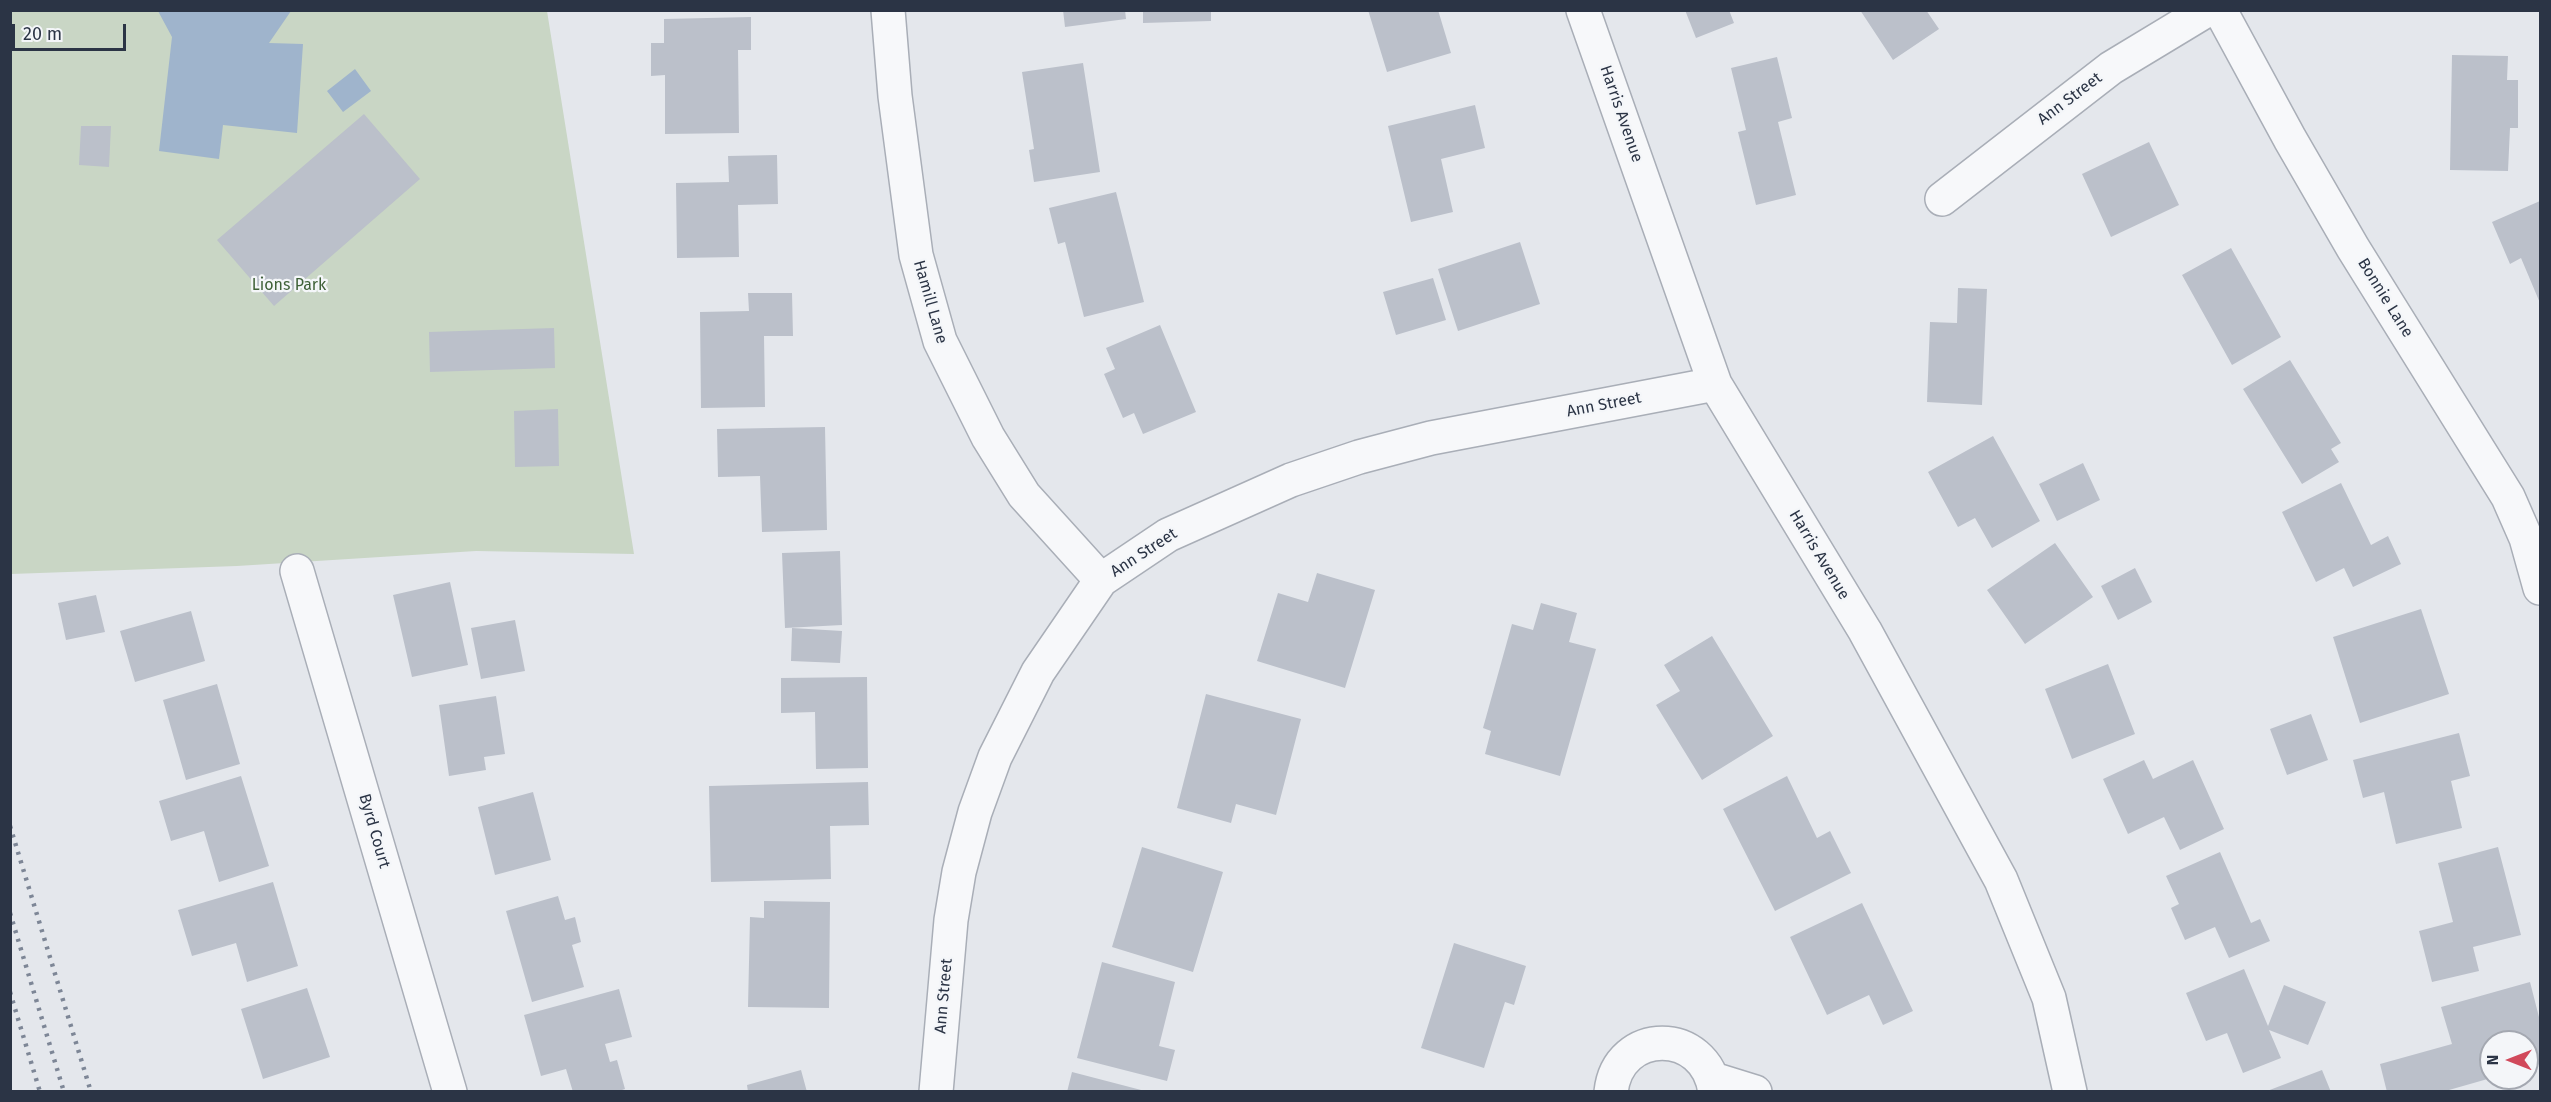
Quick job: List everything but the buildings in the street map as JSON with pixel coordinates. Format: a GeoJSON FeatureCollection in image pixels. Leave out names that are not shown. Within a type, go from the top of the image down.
{"type":"FeatureCollection","features":[{"type":"Feature","properties":{"kind":"street","name":"Hamill Lane"},"geometry":{"type":"LineString","coordinates":[[888,10],[895,96],[916,255],[940,341],[988,437],[1024,495],[1101,580]]}},
{"type":"Feature","properties":{"kind":"street","name":"Harris Avenue"},"geometry":{"type":"LineString","coordinates":[[1583,10],[1715,384],[1865,631],[2001,880],[2049,998],[2070,1092]]}},
{"type":"Feature","properties":{"kind":"street","name":"Ann Street"},"geometry":{"type":"LineString","coordinates":[[1942,199],[2111,69],[2207,10]]}},
{"type":"Feature","properties":{"kind":"street","name":"Bonnie Lane"},"geometry":{"type":"LineString","coordinates":[[2220,10],[2290,139],[2353,248],[2508,497],[2526,538],[2541,588]]}},
{"type":"Feature","properties":{"kind":"street","name":"Ann Street"},"geometry":{"type":"LineString","coordinates":[[936,1092],[951,920],[959,872],[975,812],[995,757],[1038,672],[1101,580],[1168,535],[1291,480],[1359,457],[1431,438],[1715,384]]}},
{"type":"Feature","properties":{"kind":"street","name":"Byrd Court"},"geometry":{"type":"LineString","coordinates":[[297,571],[450,1092]]}},
{"type":"Feature","properties":{"kind":"street"},"geometry":{"type":"LineString","coordinates":[[1611,1092],[1612,1081],[1619,1066],[1630,1054],[1645,1046],[1662,1042],[1678,1045],[1693,1052],[1706,1064],[1714,1085],[1755,1092]]}},
{"type":"Feature","properties":{"kind":"green space","name":"Lions Park"},"geometry":{"type":"Polygon","coordinates":[[[10,11],[547,11],[634,554],[476,551],[237,566],[11,574],[10,11]]]}},
{"type":"Feature","properties":{"kind":"water"},"geometry":{"type":"Polygon","coordinates":[[[158,11],[291,11],[269,43],[303,44],[297,133],[223,125],[219,159],[159,151],[172,37],[158,11]]]}},
{"type":"Feature","properties":{"kind":"water"},"geometry":{"type":"Polygon","coordinates":[[[355,69],[371,91],[343,112],[327,91],[355,69]]]}},
{"type":"Feature","properties":{"kind":"railway"},"geometry":{"type":"LineString","coordinates":[[10,826],[91,1092]]}},
{"type":"Feature","properties":{"kind":"railway"},"geometry":{"type":"LineString","coordinates":[[10,913],[64,1092]]}},
{"type":"Feature","properties":{"kind":"railway"},"geometry":{"type":"LineString","coordinates":[[10,992],[40,1092]]}}]}
